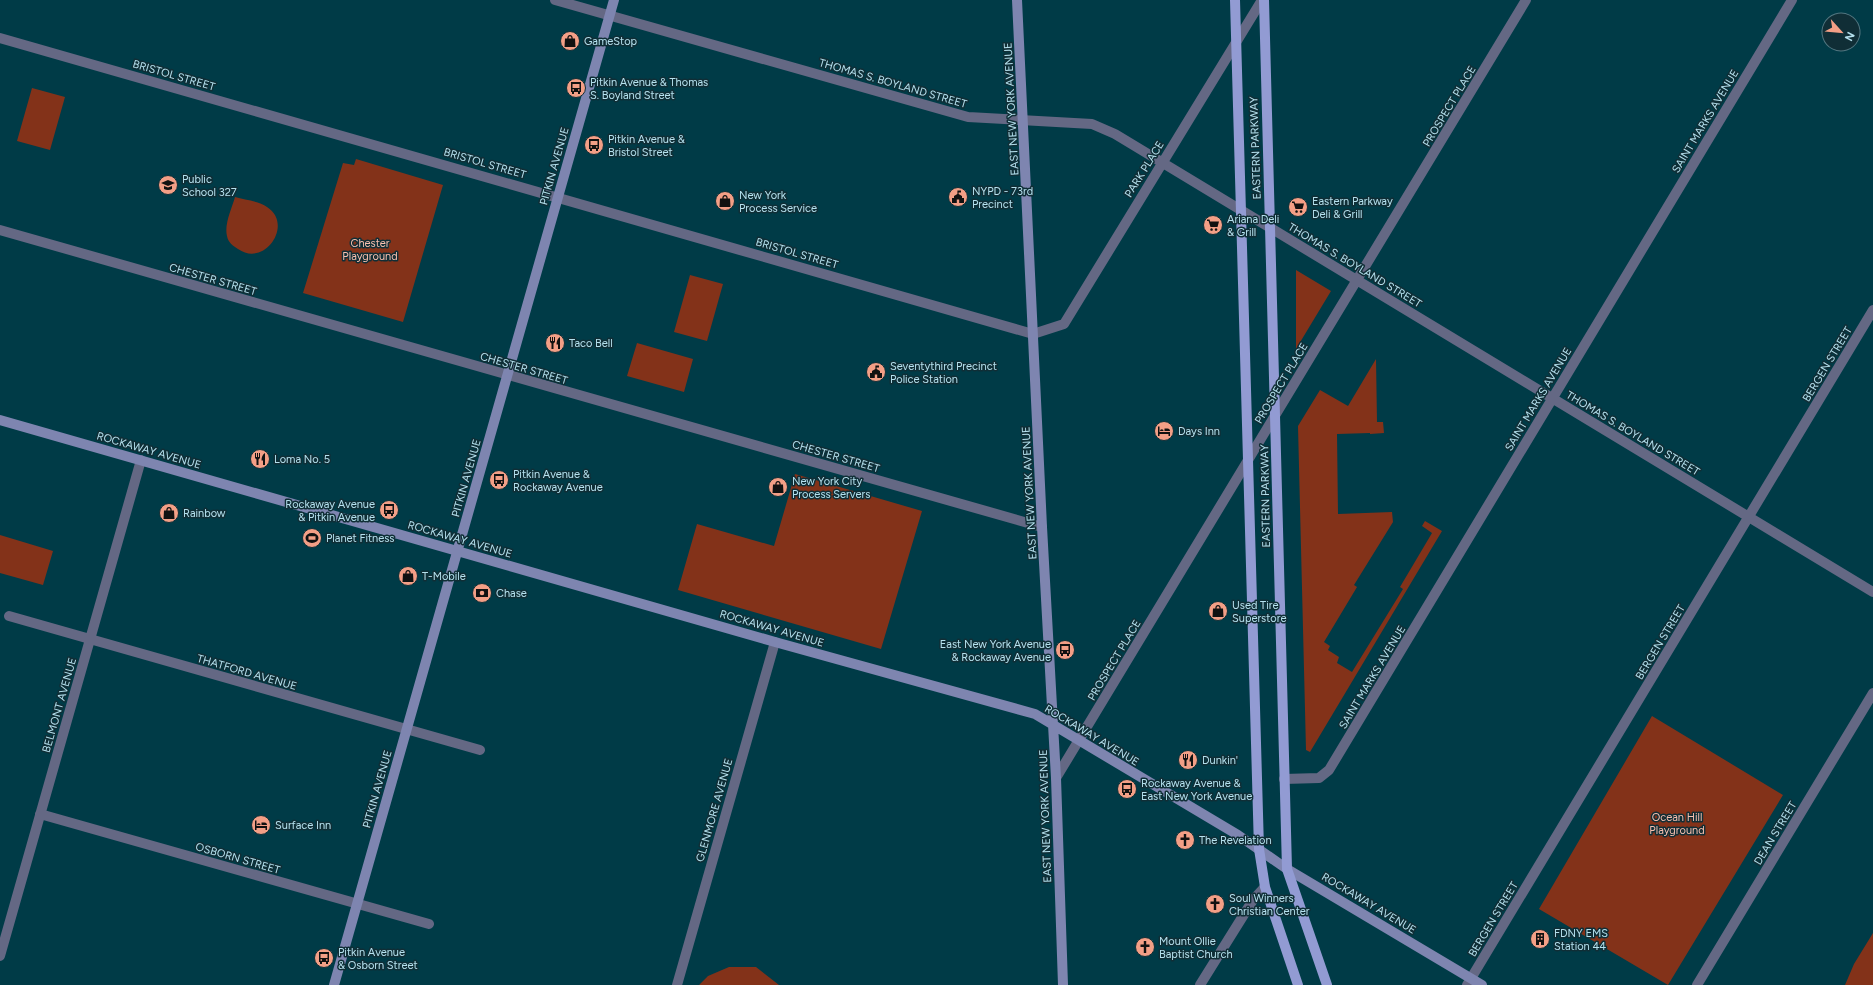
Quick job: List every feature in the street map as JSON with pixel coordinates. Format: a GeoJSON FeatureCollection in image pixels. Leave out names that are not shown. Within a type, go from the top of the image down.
{"type":"FeatureCollection","features":[{"type":"Feature","properties":{"kind":"main road","name":"EASTERN PARKWAY"},"geometry":{"type":"LineString","coordinates":[[1234,0],[1259,849],[1265,888],[1298,985]]}},
{"type":"Feature","properties":{"kind":"main road","name":"EASTERN PARKWAY"},"geometry":{"type":"LineString","coordinates":[[1263,0],[1287,869],[1327,985]]}},
{"type":"Feature","properties":{"kind":"street","name":"THOMAS S. BOYLAND STREET"},"geometry":{"type":"LineString","coordinates":[[555,0],[968,117],[1092,124],[1115,134],[1873,592]]}},
{"type":"Feature","properties":{"kind":"street","name":"PITKIN AVENUE"},"geometry":{"type":"LineString","coordinates":[[334,985],[614,0]]}},
{"type":"Feature","properties":{"kind":"street","name":"EAST NEW YORK AVENUE"},"geometry":{"type":"LineString","coordinates":[[1017,0],[1042,527],[1056,778],[1063,985]]}},
{"type":"Feature","properties":{"kind":"street","name":"PARK PLACE"},"geometry":{"type":"LineString","coordinates":[[1033,334],[1064,324],[1236,40],[1263,0]]}},
{"type":"Feature","properties":{"kind":"street","name":"PROSPECT PLACE"},"geometry":{"type":"LineString","coordinates":[[1056,778],[1526,0]]}},
{"type":"Feature","properties":{"kind":"street","name":"SAINT MARKS AVENUE"},"geometry":{"type":"LineString","coordinates":[[1284,779],[1319,778],[1329,770],[1792,0]]}},
{"type":"Feature","properties":{"kind":"street","name":"BRISTOL STREET"},"geometry":{"type":"LineString","coordinates":[[0,38],[1033,334]]}},
{"type":"Feature","properties":{"kind":"street","name":"CHESTER STREET"},"geometry":{"type":"LineString","coordinates":[[0,230],[507,376],[1042,527]]}},
{"type":"Feature","properties":{"kind":"street","name":"BERGEN STREET"},"geometry":{"type":"LineString","coordinates":[[1469,982],[1642,697],[1748,517],[1873,310]]}},
{"type":"Feature","properties":{"kind":"street","name":"ROCKAWAY AVENUE"},"geometry":{"type":"LineString","coordinates":[[0,420],[775,642],[1035,714],[1259,849],[1287,869],[1469,982],[1482,985]]}},
{"type":"Feature","properties":{"kind":"street","name":"BELMONT AVENUE"},"geometry":{"type":"LineString","coordinates":[[0,956],[141,460]]}},
{"type":"Feature","properties":{"kind":"street","name":"THATFORD AVENUE"},"geometry":{"type":"LineString","coordinates":[[9,616],[480,750]]}},
{"type":"Feature","properties":{"kind":"street","name":"GLENMORE AVENUE"},"geometry":{"type":"LineString","coordinates":[[677,985],[775,642]]}},
{"type":"Feature","properties":{"kind":"street","name":"DEAN STREET"},"geometry":{"type":"LineString","coordinates":[[1697,985],[1873,693]]}},
{"type":"Feature","properties":{"kind":"street","name":"OSBORN STREET"},"geometry":{"type":"LineString","coordinates":[[40,814],[429,924]]}},
{"type":"Feature","properties":{"kind":"street"},"geometry":{"type":"LineString","coordinates":[[1200,985],[1253,900],[1265,888]]}},
{"type":"Feature","properties":{"kind":"green space"},"geometry":{"type":"Polygon","coordinates":[[[32,88],[65,97],[50,150],[17,141],[32,88]]]}},
{"type":"Feature","properties":{"kind":"green space","name":"Chester Playground"},"geometry":{"type":"Polygon","coordinates":[[[356,159],[443,185],[403,322],[303,293],[343,163],[354,165],[356,159]]]}},
{"type":"Feature","properties":{"kind":"green space"},"geometry":{"type":"Polygon","coordinates":[[[235,197],[260,203],[275,214],[278,223],[277,233],[273,242],[266,249],[258,253],[248,253],[238,249],[228,240],[226,231],[227,221],[235,197]]]}},
{"type":"Feature","properties":{"kind":"green space"},"geometry":{"type":"Polygon","coordinates":[[[1296,270],[1331,291],[1296,349],[1296,270]]]}},
{"type":"Feature","properties":{"kind":"green space"},"geometry":{"type":"Polygon","coordinates":[[[690,275],[723,284],[707,341],[674,332],[690,275]]]}},
{"type":"Feature","properties":{"kind":"green space"},"geometry":{"type":"Polygon","coordinates":[[[637,343],[693,359],[684,392],[627,376],[637,343]]]}},
{"type":"Feature","properties":{"kind":"green space"},"geometry":{"type":"Polygon","coordinates":[[[1376,359],[1377,422],[1383,422],[1384,433],[1337,434],[1338,514],[1392,512],[1393,522],[1354,585],[1357,587],[1324,642],[1330,646],[1328,650],[1339,657],[1337,663],[1352,672],[1403,589],[1400,587],[1432,533],[1422,526],[1425,521],[1442,531],[1310,752],[1306,750],[1298,426],[1320,390],[1348,406],[1376,359]]]}},
{"type":"Feature","properties":{"kind":"green space"},"geometry":{"type":"Polygon","coordinates":[[[795,474],[922,511],[881,649],[678,590],[697,524],[774,546],[795,474]]]}},
{"type":"Feature","properties":{"kind":"green space"},"geometry":{"type":"Polygon","coordinates":[[[0,535],[53,551],[43,585],[0,573],[0,535]]]}},
{"type":"Feature","properties":{"kind":"green space","name":"Ocean Hill Playground"},"geometry":{"type":"Polygon","coordinates":[[[1652,716],[1783,795],[1668,985],[1539,909],[1652,716]]]}},
{"type":"Feature","properties":{"kind":"green space"},"geometry":{"type":"Polygon","coordinates":[[[1873,933],[1873,985],[1845,985],[1854,964],[1873,933]]]}},
{"type":"Feature","properties":{"kind":"green space"},"geometry":{"type":"Polygon","coordinates":[[[729,967],[756,967],[779,985],[699,985],[708,976],[729,967]]]}},
{"type":"Feature","properties":{"kind":"place","name":"GameStop"},"geometry":{"type":"Point","coordinates":[570,41]}},
{"type":"Feature","properties":{"kind":"place","name":"Pitkin Avenue & Thomas S. Boyland Street"},"geometry":{"type":"Point","coordinates":[576,88]}},
{"type":"Feature","properties":{"kind":"place","name":"Pitkin Avenue & Bristol Street"},"geometry":{"type":"Point","coordinates":[594,145]}},
{"type":"Feature","properties":{"kind":"place","name":"Public School 327"},"geometry":{"type":"Point","coordinates":[168,185]}},
{"type":"Feature","properties":{"kind":"place","name":"NYPD - 73rd Precinct"},"geometry":{"type":"Point","coordinates":[958,197]}},
{"type":"Feature","properties":{"kind":"place","name":"New York Process Service"},"geometry":{"type":"Point","coordinates":[725,201]}},
{"type":"Feature","properties":{"kind":"place","name":"Eastern Parkway Deli & Grill"},"geometry":{"type":"Point","coordinates":[1298,207]}},
{"type":"Feature","properties":{"kind":"place","name":"Ariana Deli & Grill"},"geometry":{"type":"Point","coordinates":[1213,225]}},
{"type":"Feature","properties":{"kind":"place","name":"Taco Bell"},"geometry":{"type":"Point","coordinates":[555,343]}},
{"type":"Feature","properties":{"kind":"place","name":"Seventythird Precinct Police Station"},"geometry":{"type":"Point","coordinates":[876,372]}},
{"type":"Feature","properties":{"kind":"place","name":"Days Inn"},"geometry":{"type":"Point","coordinates":[1164,431]}},
{"type":"Feature","properties":{"kind":"place","name":"Loma No. 5"},"geometry":{"type":"Point","coordinates":[260,459]}},
{"type":"Feature","properties":{"kind":"place","name":"Pitkin Avenue & Rockaway Avenue"},"geometry":{"type":"Point","coordinates":[499,480]}},
{"type":"Feature","properties":{"kind":"place","name":"New York City Process Servers"},"geometry":{"type":"Point","coordinates":[778,487]}},
{"type":"Feature","properties":{"kind":"place","name":"Rockaway Avenue & Pitkin Avenue"},"geometry":{"type":"Point","coordinates":[389,510]}},
{"type":"Feature","properties":{"kind":"place","name":"Rainbow"},"geometry":{"type":"Point","coordinates":[169,513]}},
{"type":"Feature","properties":{"kind":"place","name":"Planet Fitness"},"geometry":{"type":"Point","coordinates":[312,538]}},
{"type":"Feature","properties":{"kind":"place","name":"T-Mobile"},"geometry":{"type":"Point","coordinates":[408,576]}},
{"type":"Feature","properties":{"kind":"place","name":"Chase"},"geometry":{"type":"Point","coordinates":[482,593]}},
{"type":"Feature","properties":{"kind":"place","name":"Used Tire Superstore"},"geometry":{"type":"Point","coordinates":[1218,611]}},
{"type":"Feature","properties":{"kind":"place","name":"East New York Avenue & Rockaway Avenue"},"geometry":{"type":"Point","coordinates":[1065,650]}},
{"type":"Feature","properties":{"kind":"place","name":"Dunkin'"},"geometry":{"type":"Point","coordinates":[1188,760]}},
{"type":"Feature","properties":{"kind":"place","name":"Rockaway Avenue & East New York Avenue"},"geometry":{"type":"Point","coordinates":[1127,789]}},
{"type":"Feature","properties":{"kind":"place","name":"Surface Inn"},"geometry":{"type":"Point","coordinates":[261,825]}},
{"type":"Feature","properties":{"kind":"place","name":"The Revelation"},"geometry":{"type":"Point","coordinates":[1185,840]}},
{"type":"Feature","properties":{"kind":"place","name":"Soul Winners Christian Center"},"geometry":{"type":"Point","coordinates":[1215,904]}},
{"type":"Feature","properties":{"kind":"place","name":"FDNY EMS Station 44"},"geometry":{"type":"Point","coordinates":[1540,939]}},
{"type":"Feature","properties":{"kind":"place","name":"Mount Ollie Baptist Church"},"geometry":{"type":"Point","coordinates":[1145,947]}},
{"type":"Feature","properties":{"kind":"place","name":"Pitkin Avenue & Osborn Street"},"geometry":{"type":"Point","coordinates":[324,958]}}]}
